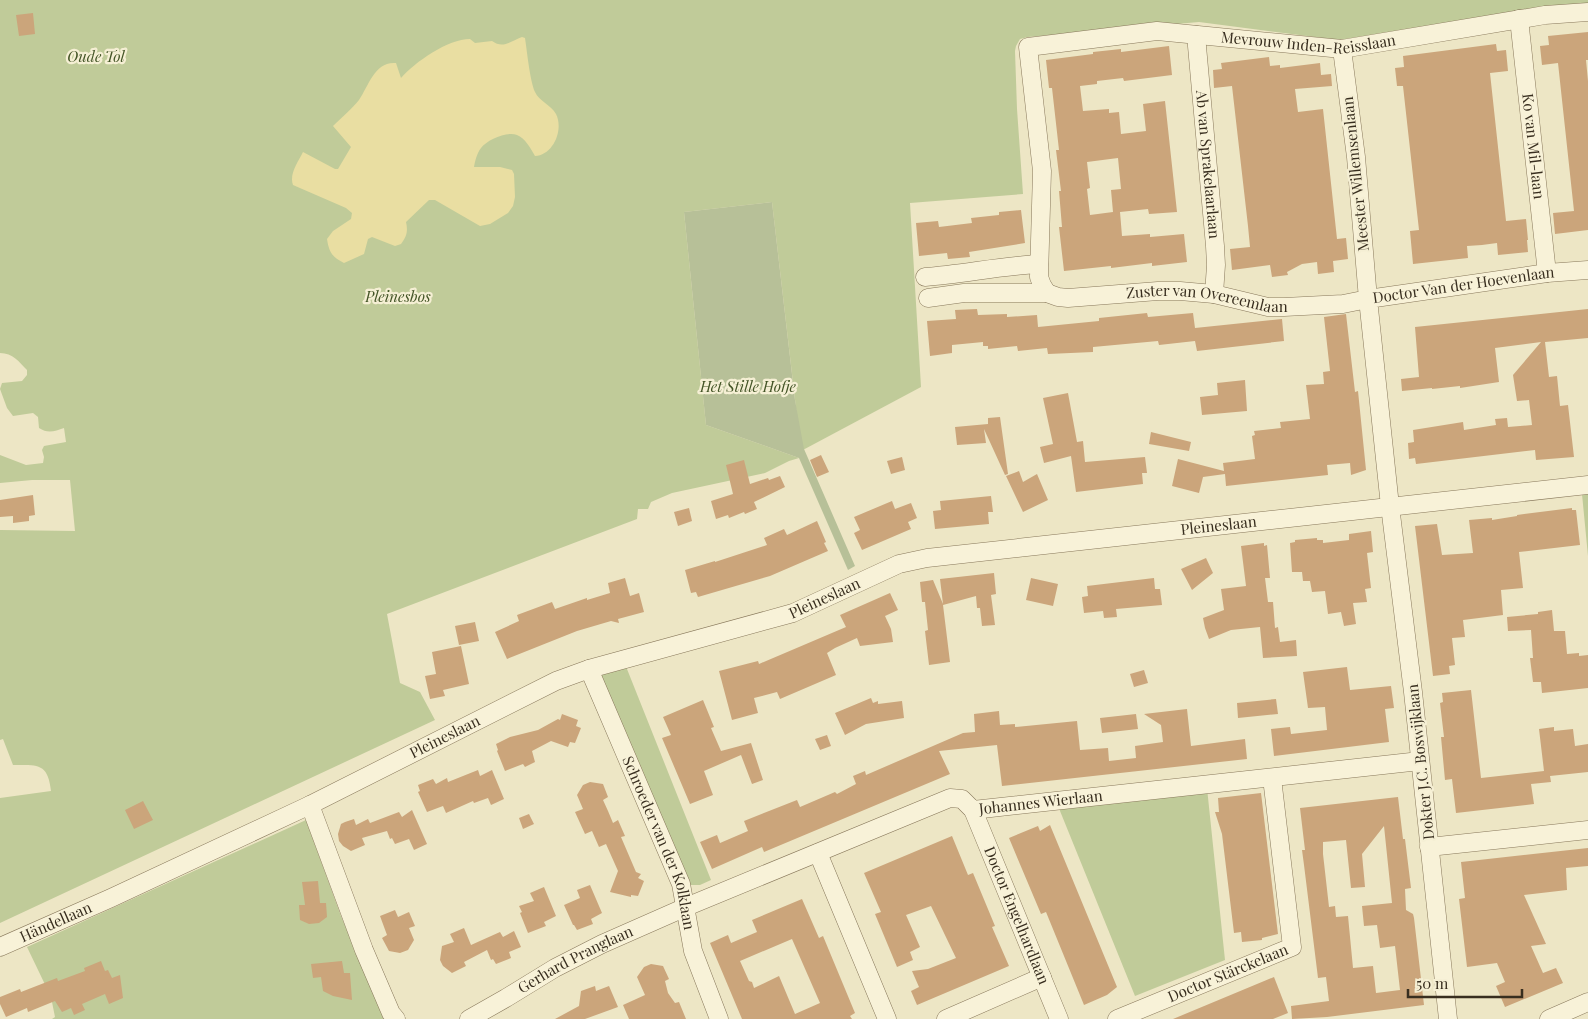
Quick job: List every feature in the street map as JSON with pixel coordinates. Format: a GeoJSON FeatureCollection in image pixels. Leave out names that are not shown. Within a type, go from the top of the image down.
{"type":"FeatureCollection","features":[{"type":"Feature","properties":{"kind":"street","name":"Mevrouw Inden-Reisslaan"},"geometry":{"type":"LineString","coordinates":[[1039,264],[1042,172],[1028,47],[1157,31],[1342,49],[1545,15],[1588,12]]}},
{"type":"Feature","properties":{"kind":"street","name":"Ko van Mil-laan"},"geometry":{"type":"LineString","coordinates":[[1519,19],[1547,273]]}},
{"type":"Feature","properties":{"kind":"street","name":"Ab van Sprakelaarlaan"},"geometry":{"type":"LineString","coordinates":[[1196,35],[1215,246],[1214,294]]}},
{"type":"Feature","properties":{"kind":"street","name":"Meester Willemsenlaan"},"geometry":{"type":"LineString","coordinates":[[1342,49],[1356,157],[1368,299]]}},
{"type":"Feature","properties":{"kind":"street"},"geometry":{"type":"LineString","coordinates":[[925,278],[1039,264],[1039,277],[1047,293]]}},
{"type":"Feature","properties":{"kind":"street","name":"Doctor Van der Hoevenlaan"},"geometry":{"type":"LineString","coordinates":[[1390,506],[1368,299],[1547,273],[1588,270]]}},
{"type":"Feature","properties":{"kind":"street"},"geometry":{"type":"LineString","coordinates":[[962,274],[964,293]]}},
{"type":"Feature","properties":{"kind":"street","name":"Zuster van Overeemlaan"},"geometry":{"type":"LineString","coordinates":[[928,298],[964,293],[1047,293],[1068,298],[1158,291],[1214,294],[1268,307],[1343,304],[1368,299]]}},
{"type":"Feature","properties":{"kind":"street","name":"Pleineslaan"},"geometry":{"type":"LineString","coordinates":[[111,898],[310,805],[556,681],[589,669],[793,613],[899,564],[927,558],[1588,484]]}},
{"type":"Feature","properties":{"kind":"street","name":"Dokter J.C. Boswijklaan"},"geometry":{"type":"LineString","coordinates":[[1390,506],[1413,692],[1448,1019]]}},
{"type":"Feature","properties":{"kind":"street","name":"Schroeder van der Kolklaan"},"geometry":{"type":"LineString","coordinates":[[589,669],[681,884],[693,951],[719,1019]]}},
{"type":"Feature","properties":{"kind":"street","name":"Johannes Wierlaan"},"geometry":{"type":"LineString","coordinates":[[686,907],[950,798],[962,799],[973,810],[1420,761]]}},
{"type":"Feature","properties":{"kind":"street","name":"Doctor Stärckelaan"},"geometry":{"type":"LineString","coordinates":[[1117,1019],[1292,947],[1272,778]]}},
{"type":"Feature","properties":{"kind":"street"},"geometry":{"type":"LineString","coordinates":[[310,805],[364,950],[391,1013],[396,1019]]}},
{"type":"Feature","properties":{"kind":"street","name":"Doctor Engelhardlaan"},"geometry":{"type":"LineString","coordinates":[[973,810],[1059,1019]]}},
{"type":"Feature","properties":{"kind":"street"},"geometry":{"type":"LineString","coordinates":[[1429,847],[1588,830]]}},
{"type":"Feature","properties":{"kind":"street"},"geometry":{"type":"LineString","coordinates":[[818,853],[887,1019]]}},
{"type":"Feature","properties":{"kind":"street","name":"Händellaan"},"geometry":{"type":"LineString","coordinates":[[0,947],[111,898]]}},
{"type":"Feature","properties":{"kind":"street","name":"Gerhard Pranglaan"},"geometry":{"type":"LineString","coordinates":[[469,1019],[555,968],[594,948],[686,907]]}},
{"type":"Feature","properties":{"kind":"street"},"geometry":{"type":"LineString","coordinates":[[946,1019],[1042,977]]}},
{"type":"Feature","properties":{"kind":"street"},"geometry":{"type":"LineString","coordinates":[[1549,1019],[1588,1002]]}},
{"type":"Feature","properties":{"kind":"green space","name":"Pleinesbos"},"geometry":{"type":"Polygon","coordinates":[[[0,0],[1588,0],[1588,5],[1500,14],[1339,40],[1199,22],[1020,39],[1015,51],[1023,194],[910,203],[921,387],[801,451],[772,202],[684,212],[706,425],[799,458],[765,473],[672,493],[651,502],[648,509],[638,509],[637,519],[387,614],[400,683],[420,692],[435,720],[0,923],[0,798],[51,791],[50,782],[44,770],[29,765],[13,765],[3,739],[0,740],[0,530],[75,531],[70,480],[32,480],[0,483],[0,455],[26,465],[43,463],[42,450],[44,446],[66,442],[64,428],[51,431],[42,430],[39,428],[38,417],[33,413],[13,416],[7,408],[0,389],[2,383],[22,381],[27,375],[27,370],[12,356],[0,353],[0,0]]]}},
{"type":"Feature","properties":{"kind":"green space","name":"Het Stille Hofje"},"geometry":{"type":"Polygon","coordinates":[[[772,202],[795,400],[804,449],[855,566],[848,570],[799,458],[706,425],[684,212],[772,202]]]}},
{"type":"Feature","properties":{"kind":"green space"},"geometry":{"type":"Polygon","coordinates":[[[1582,494],[1588,494],[1588,556],[1582,494]]]}},
{"type":"Feature","properties":{"kind":"green space"},"geometry":{"type":"Polygon","coordinates":[[[625,664],[711,880],[700,885],[690,885],[602,677],[601,671],[625,664]]]}},
{"type":"Feature","properties":{"kind":"green space"},"geometry":{"type":"Polygon","coordinates":[[[1207,788],[1225,960],[1135,996],[1058,806],[1207,788]]]}},
{"type":"Feature","properties":{"kind":"green space"},"geometry":{"type":"Polygon","coordinates":[[[306,820],[341,916],[384,1019],[52,1019],[55,1017],[51,997],[27,947],[306,820]]]}},
{"type":"Feature","properties":{"kind":"sand"},"geometry":{"type":"Polygon","coordinates":[[[522,37],[525,38],[530,74],[535,92],[556,114],[559,127],[552,146],[541,155],[535,156],[523,139],[513,134],[492,139],[480,150],[474,167],[500,167],[512,170],[514,174],[515,197],[513,206],[508,213],[490,224],[480,226],[435,200],[429,200],[406,222],[407,233],[401,244],[395,246],[372,237],[368,239],[364,254],[344,263],[337,259],[330,251],[327,239],[333,231],[351,219],[352,213],[346,208],[293,185],[293,172],[303,152],[338,169],[351,147],[333,126],[359,100],[373,75],[383,66],[389,63],[396,63],[401,78],[432,52],[452,43],[470,39],[475,43],[492,41],[503,44],[522,37]]]}},
{"type":"Feature","properties":{"kind":"building"},"geometry":{"type":"Polygon","coordinates":[[[33,13],[35,34],[19,36],[16,15],[33,13]]]}},
{"type":"Feature","properties":{"kind":"building"},"geometry":{"type":"Polygon","coordinates":[[[1588,32],[1588,60],[1586,60],[1588,81],[1588,230],[1555,234],[1553,213],[1574,211],[1558,63],[1542,65],[1540,46],[1549,45],[1548,36],[1588,32]]]}},
{"type":"Feature","properties":{"kind":"building"},"geometry":{"type":"Polygon","coordinates":[[[1496,44],[1497,51],[1506,50],[1508,71],[1490,73],[1506,221],[1526,219],[1528,252],[1498,255],[1497,243],[1467,246],[1468,258],[1413,264],[1410,231],[1419,230],[1403,86],[1397,86],[1395,68],[1404,67],[1403,56],[1496,44]]]}},
{"type":"Feature","properties":{"kind":"building"},"geometry":{"type":"Polygon","coordinates":[[[1169,46],[1172,75],[1124,81],[1123,78],[1097,81],[1097,84],[1080,86],[1083,111],[1109,109],[1109,113],[1119,112],[1121,134],[1146,131],[1143,104],[1165,101],[1177,212],[1149,214],[1148,209],[1120,212],[1122,236],[1150,234],[1150,237],[1184,234],[1187,262],[1152,266],[1152,263],[1111,268],[1111,266],[1064,271],[1059,227],[1062,227],[1059,191],[1061,191],[1056,150],[1059,150],[1052,88],[1049,88],[1046,60],[1121,49],[1121,52],[1169,46]],[[1118,158],[1087,162],[1090,188],[1087,189],[1090,215],[1113,212],[1111,190],[1121,189],[1118,158]]]}},
{"type":"Feature","properties":{"kind":"building"},"geometry":{"type":"Polygon","coordinates":[[[1269,57],[1270,66],[1280,65],[1280,68],[1320,63],[1321,75],[1331,74],[1332,86],[1295,89],[1298,112],[1323,109],[1337,239],[1346,238],[1348,259],[1333,261],[1334,272],[1318,274],[1317,262],[1302,264],[1287,272],[1288,275],[1272,277],[1270,265],[1232,270],[1230,249],[1250,247],[1232,86],[1214,88],[1213,70],[1222,69],[1221,63],[1269,57]]]}},
{"type":"Feature","properties":{"kind":"building"},"geometry":{"type":"Polygon","coordinates":[[[1021,210],[1025,243],[969,252],[970,257],[948,259],[947,253],[919,256],[916,223],[938,221],[939,227],[972,223],[971,218],[999,215],[999,212],[1021,210]]]}},
{"type":"Feature","properties":{"kind":"building"},"geometry":{"type":"Polygon","coordinates":[[[977,309],[978,315],[1007,314],[1007,317],[1037,315],[1038,327],[1099,321],[1099,318],[1147,313],[1148,317],[1193,313],[1195,328],[1282,319],[1284,341],[1197,351],[1195,341],[1159,345],[1158,341],[1093,347],[1093,352],[1048,354],[1047,348],[1018,351],[1017,346],[988,349],[988,346],[983,346],[983,342],[952,345],[952,353],[930,356],[927,321],[956,319],[955,310],[977,309]]]}},
{"type":"Feature","properties":{"kind":"building"},"geometry":{"type":"Polygon","coordinates":[[[1588,309],[1588,338],[1545,342],[1549,377],[1557,376],[1560,406],[1568,405],[1574,457],[1536,460],[1535,450],[1416,464],[1415,458],[1409,459],[1408,443],[1414,442],[1413,430],[1463,422],[1464,430],[1496,425],[1495,419],[1507,418],[1508,427],[1532,425],[1529,400],[1517,401],[1513,375],[1541,342],[1495,348],[1499,382],[1460,388],[1460,386],[1402,391],[1401,379],[1419,377],[1415,327],[1588,309]]]}},
{"type":"Feature","properties":{"kind":"building"},"geometry":{"type":"Polygon","coordinates":[[[1346,314],[1355,392],[1358,391],[1366,470],[1351,475],[1350,463],[1327,465],[1328,475],[1226,486],[1225,474],[1203,477],[1199,493],[1172,486],[1178,459],[1224,471],[1223,463],[1255,459],[1252,436],[1255,435],[1254,431],[1281,428],[1280,422],[1310,419],[1306,385],[1324,384],[1323,372],[1330,371],[1324,317],[1346,314]]]}},
{"type":"Feature","properties":{"kind":"building"},"geometry":{"type":"Polygon","coordinates":[[[1245,380],[1247,411],[1202,415],[1200,397],[1218,395],[1217,383],[1245,380]]]}},
{"type":"Feature","properties":{"kind":"building"},"geometry":{"type":"Polygon","coordinates":[[[1068,393],[1077,442],[1083,441],[1085,462],[1145,457],[1147,473],[1142,473],[1143,484],[1076,492],[1071,456],[1044,463],[1040,447],[1053,444],[1043,398],[1068,393]]]}},
{"type":"Feature","properties":{"kind":"building"},"geometry":{"type":"Polygon","coordinates":[[[1000,417],[1008,474],[1005,475],[984,429],[986,443],[957,445],[955,427],[988,424],[988,418],[1000,417]]]}},
{"type":"Feature","properties":{"kind":"building"},"geometry":{"type":"Polygon","coordinates":[[[1151,432],[1191,442],[1189,451],[1149,444],[1151,432]]]}},
{"type":"Feature","properties":{"kind":"building"},"geometry":{"type":"Polygon","coordinates":[[[821,455],[829,472],[817,477],[810,460],[821,455]]]}},
{"type":"Feature","properties":{"kind":"building"},"geometry":{"type":"Polygon","coordinates":[[[902,457],[905,470],[891,474],[887,461],[902,457]]]}},
{"type":"Feature","properties":{"kind":"building"},"geometry":{"type":"Polygon","coordinates":[[[744,460],[750,484],[780,476],[785,487],[754,502],[757,509],[729,518],[728,515],[716,519],[711,501],[733,494],[726,465],[744,460]]]}},
{"type":"Feature","properties":{"kind":"building"},"geometry":{"type":"Polygon","coordinates":[[[1019,471],[1023,482],[1037,474],[1048,500],[1023,512],[1006,476],[1019,471]]]}},
{"type":"Feature","properties":{"kind":"building"},"geometry":{"type":"Polygon","coordinates":[[[33,495],[35,515],[29,516],[29,521],[13,523],[13,516],[0,517],[0,500],[33,495]]]}},
{"type":"Feature","properties":{"kind":"building"},"geometry":{"type":"Polygon","coordinates":[[[991,496],[993,512],[988,512],[989,524],[935,529],[933,511],[941,510],[940,501],[991,496]]]}},
{"type":"Feature","properties":{"kind":"building"},"geometry":{"type":"Polygon","coordinates":[[[892,501],[895,509],[911,503],[917,518],[908,522],[911,529],[862,550],[854,533],[860,530],[854,517],[892,501]]]}},
{"type":"Feature","properties":{"kind":"building"},"geometry":{"type":"Polygon","coordinates":[[[689,508],[692,521],[678,526],[674,512],[689,508]]]}},
{"type":"Feature","properties":{"kind":"building"},"geometry":{"type":"Polygon","coordinates":[[[1572,508],[1572,510],[1576,510],[1580,545],[1519,552],[1523,588],[1501,590],[1503,615],[1463,620],[1465,637],[1452,638],[1455,665],[1449,666],[1450,674],[1433,676],[1415,526],[1437,524],[1442,555],[1473,553],[1469,520],[1492,518],[1492,520],[1572,508]]]}},
{"type":"Feature","properties":{"kind":"building"},"geometry":{"type":"Polygon","coordinates":[[[817,521],[828,551],[770,576],[698,597],[696,592],[691,593],[685,570],[767,545],[764,538],[784,529],[787,535],[817,521]]]}},
{"type":"Feature","properties":{"kind":"building"},"geometry":{"type":"Polygon","coordinates":[[[1371,531],[1373,552],[1367,553],[1371,588],[1365,589],[1367,602],[1353,603],[1356,624],[1344,626],[1341,612],[1328,614],[1325,591],[1312,592],[1310,581],[1303,581],[1302,572],[1292,572],[1290,543],[1295,542],[1295,540],[1317,538],[1317,540],[1323,540],[1323,543],[1349,540],[1349,534],[1371,531]]]}},
{"type":"Feature","properties":{"kind":"building"},"geometry":{"type":"Polygon","coordinates":[[[1264,543],[1264,546],[1267,545],[1270,578],[1265,578],[1268,602],[1273,602],[1275,628],[1278,627],[1280,642],[1296,640],[1297,656],[1263,658],[1260,627],[1231,630],[1209,639],[1205,628],[1203,618],[1224,610],[1221,589],[1246,586],[1241,546],[1264,543]]]}},
{"type":"Feature","properties":{"kind":"building"},"geometry":{"type":"Polygon","coordinates":[[[1206,558],[1213,573],[1192,590],[1181,569],[1206,558]]]}},
{"type":"Feature","properties":{"kind":"building"},"geometry":{"type":"Polygon","coordinates":[[[994,573],[996,594],[991,595],[995,625],[982,626],[980,608],[977,608],[976,596],[943,605],[950,662],[929,665],[925,631],[928,630],[925,602],[922,602],[920,582],[933,580],[943,604],[940,579],[994,573]]]}},
{"type":"Feature","properties":{"kind":"building"},"geometry":{"type":"Polygon","coordinates":[[[625,578],[630,596],[639,593],[644,612],[618,619],[619,623],[611,621],[577,631],[507,659],[495,632],[519,621],[517,615],[552,602],[555,609],[587,598],[587,600],[610,593],[608,583],[625,578]]]}},
{"type":"Feature","properties":{"kind":"building"},"geometry":{"type":"Polygon","coordinates":[[[1031,578],[1058,584],[1053,606],[1026,600],[1031,578]]]}},
{"type":"Feature","properties":{"kind":"building"},"geometry":{"type":"Polygon","coordinates":[[[1154,578],[1155,589],[1160,589],[1162,605],[1116,609],[1117,617],[1104,618],[1103,611],[1084,613],[1082,597],[1088,596],[1087,586],[1154,578]]]}},
{"type":"Feature","properties":{"kind":"building"},"geometry":{"type":"Polygon","coordinates":[[[890,593],[898,610],[885,616],[891,629],[893,642],[860,646],[857,638],[835,648],[827,653],[836,675],[780,699],[777,692],[754,698],[758,713],[732,720],[719,671],[758,661],[759,664],[846,627],[840,615],[890,593]]]}},
{"type":"Feature","properties":{"kind":"building"},"geometry":{"type":"Polygon","coordinates":[[[1552,610],[1554,631],[1565,631],[1567,654],[1579,653],[1579,656],[1588,655],[1588,688],[1542,693],[1541,682],[1533,682],[1530,658],[1533,658],[1531,630],[1508,631],[1507,617],[1538,614],[1538,612],[1552,610]]]}},
{"type":"Feature","properties":{"kind":"building"},"geometry":{"type":"Polygon","coordinates":[[[475,622],[479,641],[459,645],[455,626],[475,622]]]}},
{"type":"Feature","properties":{"kind":"building"},"geometry":{"type":"Polygon","coordinates":[[[461,646],[469,684],[443,690],[445,696],[430,699],[425,676],[436,674],[432,652],[461,646]]]}},
{"type":"Feature","properties":{"kind":"building"},"geometry":{"type":"Polygon","coordinates":[[[1347,667],[1350,690],[1391,686],[1394,708],[1385,709],[1389,742],[1274,756],[1271,729],[1290,727],[1291,734],[1327,730],[1325,707],[1308,708],[1303,672],[1347,667]]]}},
{"type":"Feature","properties":{"kind":"building"},"geometry":{"type":"Polygon","coordinates":[[[1144,670],[1148,683],[1134,687],[1130,674],[1144,670]]]}},
{"type":"Feature","properties":{"kind":"building"},"geometry":{"type":"Polygon","coordinates":[[[1471,690],[1481,778],[1544,771],[1539,729],[1554,727],[1554,731],[1573,729],[1575,746],[1588,744],[1588,772],[1550,776],[1551,782],[1531,784],[1534,804],[1456,813],[1452,779],[1445,780],[1441,737],[1444,737],[1440,703],[1443,702],[1442,693],[1471,690]]]}},
{"type":"Feature","properties":{"kind":"building"},"geometry":{"type":"Polygon","coordinates":[[[871,698],[873,703],[878,701],[878,704],[902,701],[904,718],[866,724],[845,735],[835,713],[871,698]]]}},
{"type":"Feature","properties":{"kind":"building"},"geometry":{"type":"Polygon","coordinates":[[[1276,699],[1278,714],[1238,718],[1237,703],[1276,699]]]}},
{"type":"Feature","properties":{"kind":"building"},"geometry":{"type":"Polygon","coordinates":[[[703,700],[714,727],[711,728],[721,751],[751,743],[763,780],[752,784],[741,755],[704,771],[713,795],[690,804],[662,738],[671,735],[663,717],[703,700]]]}},
{"type":"Feature","properties":{"kind":"building"},"geometry":{"type":"Polygon","coordinates":[[[1187,709],[1191,746],[1245,739],[1247,759],[1002,786],[997,745],[939,751],[950,774],[764,852],[762,847],[712,869],[700,842],[717,835],[720,843],[748,831],[744,821],[797,800],[800,807],[835,792],[837,794],[856,784],[853,776],[865,771],[866,775],[963,733],[975,732],[974,714],[999,711],[1000,725],[1015,724],[1015,727],[1077,721],[1080,750],[1108,748],[1109,761],[1136,758],[1135,746],[1163,742],[1161,725],[1144,714],[1187,709]]]}},
{"type":"Feature","properties":{"kind":"building"},"geometry":{"type":"Polygon","coordinates":[[[562,714],[578,720],[576,726],[581,728],[575,743],[570,742],[568,747],[551,741],[532,751],[535,762],[525,767],[523,764],[505,771],[496,744],[510,737],[538,730],[558,719],[560,720],[562,714]]]}},
{"type":"Feature","properties":{"kind":"building"},"geometry":{"type":"Polygon","coordinates":[[[1136,714],[1138,729],[1102,733],[1100,718],[1136,714]]]}},
{"type":"Feature","properties":{"kind":"building"},"geometry":{"type":"Polygon","coordinates":[[[827,735],[831,746],[820,750],[815,739],[827,735]]]}},
{"type":"Feature","properties":{"kind":"building"},"geometry":{"type":"Polygon","coordinates":[[[478,770],[480,776],[492,770],[504,799],[491,805],[488,798],[474,803],[473,801],[446,813],[443,806],[427,812],[418,792],[420,791],[418,785],[433,779],[436,784],[447,778],[448,782],[478,770]]]}},
{"type":"Feature","properties":{"kind":"building"},"geometry":{"type":"Polygon","coordinates":[[[590,782],[603,784],[608,797],[603,800],[613,823],[618,820],[625,836],[621,837],[636,872],[641,874],[638,878],[644,881],[638,896],[631,895],[631,897],[610,892],[618,871],[606,844],[599,847],[592,831],[585,834],[575,812],[583,809],[577,795],[583,785],[590,782]]]}},
{"type":"Feature","properties":{"kind":"building"},"geometry":{"type":"Polygon","coordinates":[[[1261,793],[1278,934],[1262,938],[1262,940],[1242,942],[1241,932],[1234,933],[1222,834],[1215,812],[1219,812],[1218,798],[1261,793]]]}},
{"type":"Feature","properties":{"kind":"building"},"geometry":{"type":"Polygon","coordinates":[[[1398,797],[1411,888],[1405,889],[1406,910],[1413,914],[1414,918],[1424,1005],[1327,1017],[1292,1019],[1291,1006],[1329,1001],[1326,977],[1318,978],[1302,850],[1305,850],[1300,808],[1398,797]],[[1384,826],[1362,854],[1365,887],[1351,888],[1346,840],[1323,842],[1329,907],[1335,906],[1336,917],[1348,916],[1353,968],[1373,966],[1376,993],[1400,990],[1395,946],[1380,948],[1377,925],[1364,926],[1362,906],[1392,903],[1384,826]]]}},
{"type":"Feature","properties":{"kind":"building"},"geometry":{"type":"Polygon","coordinates":[[[143,801],[153,820],[134,829],[125,810],[143,801]]]}},
{"type":"Feature","properties":{"kind":"building"},"geometry":{"type":"Polygon","coordinates":[[[412,810],[427,844],[414,850],[409,839],[395,844],[392,838],[390,839],[387,831],[362,838],[365,845],[351,851],[339,841],[338,834],[341,824],[345,822],[354,819],[356,825],[368,819],[370,823],[399,812],[402,817],[412,810]]]}},
{"type":"Feature","properties":{"kind":"building"},"geometry":{"type":"Polygon","coordinates":[[[529,814],[534,824],[523,829],[519,818],[529,814]]]}},
{"type":"Feature","properties":{"kind":"building"},"geometry":{"type":"Polygon","coordinates":[[[1050,825],[1117,987],[1107,995],[1084,1005],[1046,912],[1041,914],[1009,838],[1038,826],[1040,831],[1050,825]]]}},
{"type":"Feature","properties":{"kind":"building"},"geometry":{"type":"Polygon","coordinates":[[[952,836],[968,875],[973,873],[995,926],[992,927],[1009,966],[917,1005],[911,991],[919,987],[912,971],[928,969],[956,958],[931,906],[906,915],[920,947],[910,952],[913,960],[897,967],[875,914],[881,912],[864,873],[952,836]]]}},
{"type":"Feature","properties":{"kind":"building"},"geometry":{"type":"Polygon","coordinates":[[[1588,848],[1588,866],[1566,868],[1567,890],[1524,895],[1546,944],[1531,946],[1543,973],[1556,968],[1563,983],[1505,1007],[1496,986],[1505,982],[1497,963],[1467,967],[1459,899],[1465,898],[1461,862],[1588,848]]]}},
{"type":"Feature","properties":{"kind":"building"},"geometry":{"type":"Polygon","coordinates":[[[318,881],[320,903],[326,903],[327,917],[319,923],[309,924],[300,920],[299,905],[305,905],[302,882],[318,881]]]}},
{"type":"Feature","properties":{"kind":"building"},"geometry":{"type":"Polygon","coordinates":[[[590,885],[602,913],[591,919],[593,924],[577,930],[564,905],[580,898],[577,890],[590,885]]]}},
{"type":"Feature","properties":{"kind":"building"},"geometry":{"type":"Polygon","coordinates":[[[544,887],[556,916],[544,922],[546,926],[528,933],[519,906],[534,901],[530,893],[544,887]]]}},
{"type":"Feature","properties":{"kind":"building"},"geometry":{"type":"Polygon","coordinates":[[[802,899],[819,938],[823,936],[855,1013],[850,1016],[852,1019],[742,1019],[710,943],[728,935],[731,943],[757,932],[752,920],[802,899]],[[792,939],[740,961],[754,988],[779,976],[795,1014],[820,1003],[792,939]]]}},
{"type":"Feature","properties":{"kind":"building"},"geometry":{"type":"Polygon","coordinates":[[[395,910],[398,917],[409,912],[415,926],[409,928],[414,940],[408,950],[400,953],[389,951],[382,938],[387,935],[380,916],[395,910]]]}},
{"type":"Feature","properties":{"kind":"building"},"geometry":{"type":"Polygon","coordinates":[[[464,928],[471,945],[500,932],[503,937],[514,931],[521,947],[509,952],[511,958],[496,964],[493,959],[491,960],[487,950],[464,962],[466,966],[452,973],[443,966],[440,960],[442,946],[454,942],[450,934],[464,928]]]}},
{"type":"Feature","properties":{"kind":"building"},"geometry":{"type":"Polygon","coordinates":[[[101,961],[105,971],[108,970],[112,978],[120,975],[123,998],[109,1004],[105,994],[82,1004],[85,1010],[74,1015],[71,1008],[62,1012],[55,1001],[28,1012],[27,1008],[6,1017],[0,1004],[0,997],[20,989],[21,992],[57,978],[58,981],[85,971],[84,968],[101,961]]]}},
{"type":"Feature","properties":{"kind":"building"},"geometry":{"type":"Polygon","coordinates":[[[342,961],[344,973],[350,973],[352,1000],[333,996],[323,991],[321,977],[313,978],[311,964],[342,961]]]}},
{"type":"Feature","properties":{"kind":"building"},"geometry":{"type":"Polygon","coordinates":[[[651,964],[663,966],[669,979],[665,981],[668,993],[675,1003],[679,1002],[686,1019],[629,1019],[623,1005],[645,995],[637,977],[644,967],[651,964]]]}},
{"type":"Feature","properties":{"kind":"building"},"geometry":{"type":"Polygon","coordinates":[[[1274,977],[1288,1013],[1273,1019],[1173,1019],[1274,977]]]}},
{"type":"Feature","properties":{"kind":"building"},"geometry":{"type":"Polygon","coordinates":[[[595,986],[596,991],[609,986],[618,1007],[585,1019],[555,1019],[579,1006],[581,991],[595,986]]]}},
{"type":"Feature","properties":{"kind":"park label","name":"Oude Tol"},"geometry":{"type":"Point","coordinates":[96,57]}}]}
